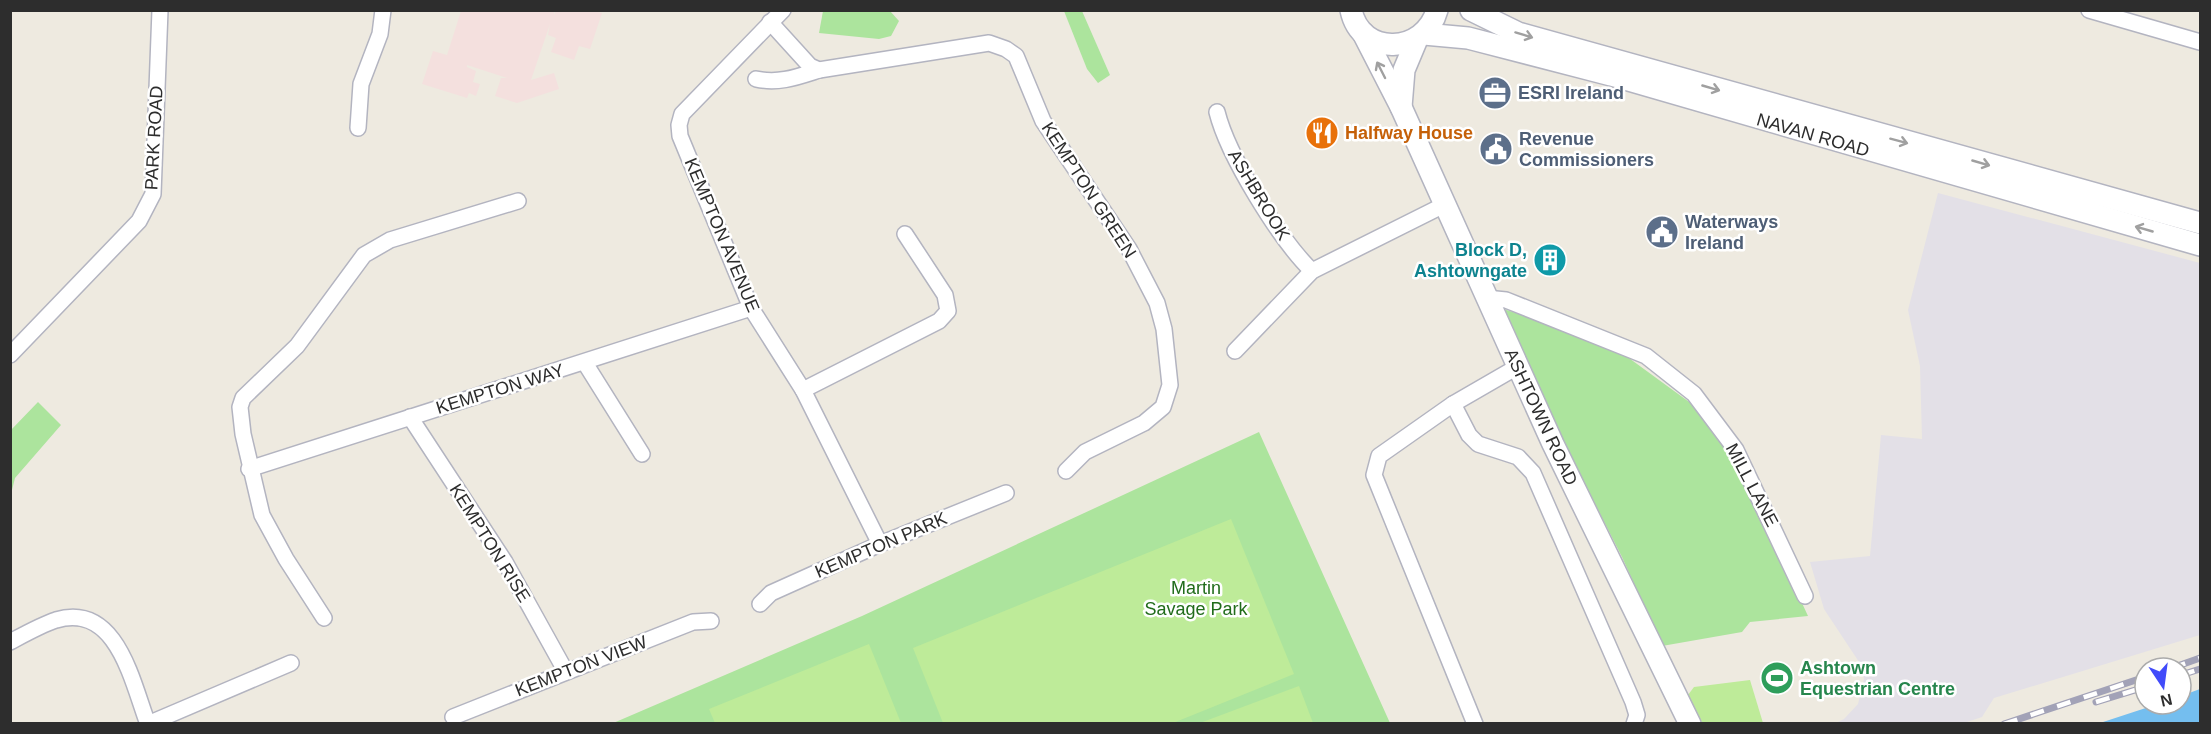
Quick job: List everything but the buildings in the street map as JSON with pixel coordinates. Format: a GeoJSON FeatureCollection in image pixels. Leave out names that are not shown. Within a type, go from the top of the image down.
{"type":"FeatureCollection","features":[{"type":"Feature","properties":{"kind":"main road","name":"ASHTOWN ROAD"},"geometry":{"type":"LineString","coordinates":[[1401,106],[1404,70],[1420,37],[1434,21],[1437,10]]}},
{"type":"Feature","properties":{"kind":"main road","name":"NAVAN ROAD"},"geometry":{"type":"LineString","coordinates":[[1471,10],[1518,33],[2195,218]]}},
{"type":"Feature","properties":{"kind":"main road","name":"ASHTOWN ROAD"},"geometry":{"type":"LineString","coordinates":[[1352,18],[1401,106],[1517,367],[1690,723]]}},
{"type":"Feature","properties":{"kind":"main road","name":"NAVAN ROAD"},"geometry":{"type":"LineString","coordinates":[[1352,18],[1384,45],[1404,44],[1420,37],[1468,38],[1611,75],[2200,245]]}},
{"type":"Feature","properties":{"kind":"street","name":"PARK ROAD"},"geometry":{"type":"LineString","coordinates":[[10,355],[139,221],[148,207],[153,194],[160,10]]}},
{"type":"Feature","properties":{"kind":"street"},"geometry":{"type":"LineString","coordinates":[[358,128],[361,84],[380,34],[383,10]]}},
{"type":"Feature","properties":{"kind":"street","name":"KEMPTON AVENUE"},"geometry":{"type":"LineString","coordinates":[[783,10],[682,114],[679,125],[680,136],[752,308],[804,390],[880,544]]}},
{"type":"Feature","properties":{"kind":"street"},"geometry":{"type":"LineString","coordinates":[[2089,10],[2200,38]]}},
{"type":"Feature","properties":{"kind":"street"},"geometry":{"type":"LineString","coordinates":[[770,22],[810,66],[819,70]]}},
{"type":"Feature","properties":{"kind":"street","name":"KEMPTON GREEN"},"geometry":{"type":"LineString","coordinates":[[756,79],[788,80],[819,70],[989,43],[1006,49],[1016,56],[1043,121],[1129,249],[1157,303],[1164,329],[1170,385],[1163,408],[1144,423],[1085,452],[1066,471]]}},
{"type":"Feature","properties":{"kind":"street","name":"ASHBROOK"},"geometry":{"type":"LineString","coordinates":[[1217,112],[1231,150],[1293,253],[1312,271]]}},
{"type":"Feature","properties":{"kind":"street"},"geometry":{"type":"LineString","coordinates":[[324,618],[286,560],[262,514],[249,469],[241,416],[243,398],[297,346],[364,255],[390,240],[518,201]]}},
{"type":"Feature","properties":{"kind":"street"},"geometry":{"type":"LineString","coordinates":[[1235,351],[1312,271],[1444,205]]}},
{"type":"Feature","properties":{"kind":"street"},"geometry":{"type":"LineString","coordinates":[[804,390],[939,321],[948,311],[945,295],[905,234]]}},
{"type":"Feature","properties":{"kind":"street","name":"MILL LANE"},"geometry":{"type":"LineString","coordinates":[[1486,298],[1506,300],[1647,356],[1694,394],[1736,450],[1805,596]]}},
{"type":"Feature","properties":{"kind":"street","name":"KEMPTON WAY"},"geometry":{"type":"LineString","coordinates":[[249,469],[752,308]]}},
{"type":"Feature","properties":{"kind":"street"},"geometry":{"type":"LineString","coordinates":[[585,363],[642,454]]}},
{"type":"Feature","properties":{"kind":"street"},"geometry":{"type":"LineString","coordinates":[[1474,723],[1374,475],[1379,456],[1453,404],[1517,367]]}},
{"type":"Feature","properties":{"kind":"street"},"geometry":{"type":"LineString","coordinates":[[1453,404],[1469,435],[1478,444],[1518,457],[1533,473],[1634,702],[1637,715],[1634,723]]}},
{"type":"Feature","properties":{"kind":"street","name":"KEMPTON RISE"},"geometry":{"type":"LineString","coordinates":[[410,417],[504,562],[566,672]]}},
{"type":"Feature","properties":{"kind":"street","name":"KEMPTON PARK"},"geometry":{"type":"LineString","coordinates":[[760,604],[771,593],[880,544],[1006,493]]}},
{"type":"Feature","properties":{"kind":"street"},"geometry":{"type":"LineString","coordinates":[[10,642],[55,620],[84,618],[96,622],[116,644],[148,723],[291,663]]}},
{"type":"Feature","properties":{"kind":"street","name":"KEMPTON VIEW"},"geometry":{"type":"LineString","coordinates":[[453,717],[693,622],[711,621]]}},
{"type":"Feature","properties":{"kind":"shaded area"},"geometry":{"type":"Polygon","coordinates":[[[554,10],[554,15],[556,10],[602,13],[590,49],[579,46],[574,60],[551,52],[556,38],[548,35],[550,24],[531,80],[554,73],[559,89],[517,103],[495,96],[501,78],[507,78],[467,65],[476,71],[473,82],[480,84],[476,96],[469,93],[467,98],[422,84],[433,51],[447,55],[461,11],[554,10]]]}},
{"type":"Feature","properties":{"kind":"shaded area"},"geometry":{"type":"Polygon","coordinates":[[[1938,193],[2200,263],[2200,635],[1994,698],[1982,717],[1964,723],[1836,723],[1844,719],[1858,704],[1864,679],[1861,665],[1824,609],[1810,562],[1870,556],[1881,435],[1922,439],[1920,366],[1908,310],[1938,193]]]}},
{"type":"Feature","properties":{"kind":"green space"},"geometry":{"type":"Polygon","coordinates":[[[823,11],[890,11],[899,21],[891,36],[879,39],[819,33],[823,11]]]}},
{"type":"Feature","properties":{"kind":"green space"},"geometry":{"type":"Polygon","coordinates":[[[1064,11],[1082,11],[1110,75],[1098,83],[1087,69],[1064,11]]]}},
{"type":"Feature","properties":{"kind":"green space"},"geometry":{"type":"Polygon","coordinates":[[[1494,306],[1544,322],[1622,353],[1696,407],[1737,463],[1808,616],[1750,622],[1742,632],[1662,646],[1622,557],[1494,306]]]}},
{"type":"Feature","properties":{"kind":"green space"},"geometry":{"type":"Polygon","coordinates":[[[38,402],[61,425],[15,478],[11,494],[11,430],[38,402]]]}},
{"type":"Feature","properties":{"kind":"green space","name":"Martin Savage Park"},"geometry":{"type":"Polygon","coordinates":[[[1259,432],[1390,723],[611,724],[862,616],[1259,432]]]}},
{"type":"Feature","properties":{"kind":"green space"},"geometry":{"type":"Polygon","coordinates":[[[1231,519],[1294,674],[1173,723],[943,723],[913,648],[1231,519]]]}},
{"type":"Feature","properties":{"kind":"green space"},"geometry":{"type":"Polygon","coordinates":[[[869,644],[901,723],[715,723],[709,709],[869,644]]]}},
{"type":"Feature","properties":{"kind":"green space"},"geometry":{"type":"Polygon","coordinates":[[[1750,680],[1763,723],[1702,723],[1688,695],[1694,687],[1750,680]]]}},
{"type":"Feature","properties":{"kind":"green space"},"geometry":{"type":"Polygon","coordinates":[[[1299,686],[1313,723],[1200,723],[1299,686]]]}},
{"type":"Feature","properties":{"kind":"water"},"geometry":{"type":"Polygon","coordinates":[[[2200,689],[2200,723],[2100,723],[2133,712],[2133,716],[2193,716],[2193,692],[2200,689]]]}},
{"type":"Feature","properties":{"kind":"railway"},"geometry":{"type":"LineString","coordinates":[[2193,660],[2200,658]]}},
{"type":"Feature","properties":{"kind":"railway"},"geometry":{"type":"LineString","coordinates":[[2193,671],[2200,669]]}},
{"type":"Feature","properties":{"kind":"railway"},"geometry":{"type":"LineString","coordinates":[[2004,724],[2133,681]]}},
{"type":"Feature","properties":{"kind":"railway"},"geometry":{"type":"LineString","coordinates":[[2096,702],[2133,691]]}},
{"type":"Feature","properties":{"kind":"place","name":"ESRI Ireland"},"geometry":{"type":"Point","coordinates":[1495,93]}},
{"type":"Feature","properties":{"kind":"place","name":"Halfway House"},"geometry":{"type":"Point","coordinates":[1322,133]}},
{"type":"Feature","properties":{"kind":"place","name":"Revenue Commissioners"},"geometry":{"type":"Point","coordinates":[1496,149]}},
{"type":"Feature","properties":{"kind":"place","name":"Waterways Ireland"},"geometry":{"type":"Point","coordinates":[1662,232]}},
{"type":"Feature","properties":{"kind":"place","name":"Block D, Ashtowngate"},"geometry":{"type":"Point","coordinates":[1550,260]}},
{"type":"Feature","properties":{"kind":"place","name":"Ashtown Equestrian Centre"},"geometry":{"type":"Point","coordinates":[1777,678]}}]}
